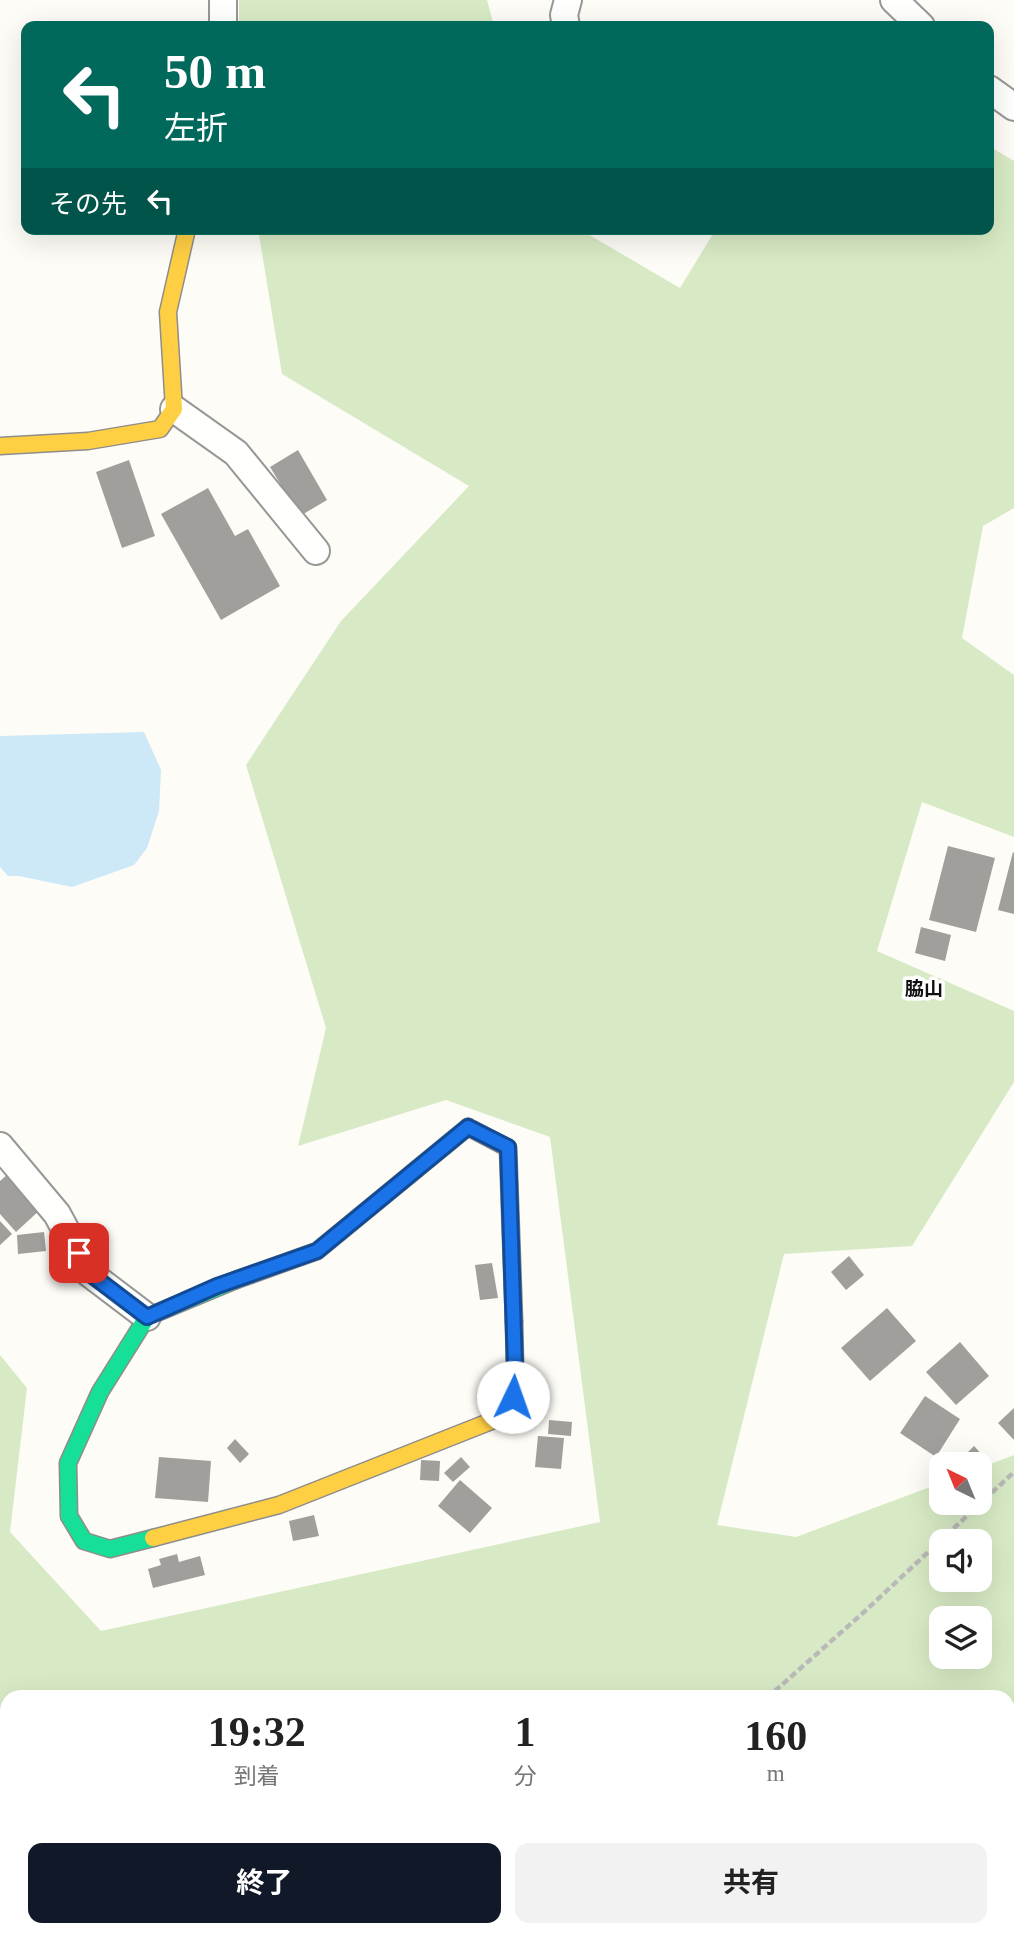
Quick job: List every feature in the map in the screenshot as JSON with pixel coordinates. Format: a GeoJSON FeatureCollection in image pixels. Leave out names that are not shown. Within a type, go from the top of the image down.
{"type":"FeatureCollection","features":[{"type":"Feature","properties":{"kind":"street"},"geometry":{"type":"LineString","coordinates":[[223,0],[223,21]]}},
{"type":"Feature","properties":{"kind":"street"},"geometry":{"type":"LineString","coordinates":[[565,21],[568,0]]}},
{"type":"Feature","properties":{"kind":"street"},"geometry":{"type":"LineString","coordinates":[[894,0],[916,21]]}},
{"type":"Feature","properties":{"kind":"street"},"geometry":{"type":"LineString","coordinates":[[994,93],[1014,107]]}},
{"type":"Feature","properties":{"kind":"street"},"geometry":{"type":"LineString","coordinates":[[0,446],[88,441],[160,429],[174,409],[167,312],[186,235]]}},
{"type":"Feature","properties":{"kind":"street"},"geometry":{"type":"LineString","coordinates":[[174,409],[236,453],[316,551]]}},
{"type":"Feature","properties":{"kind":"street"},"geometry":{"type":"LineString","coordinates":[[468,1127],[508,1147],[515,1366],[513,1397],[494,1420],[279,1505],[110,1549],[84,1541],[69,1516],[68,1463],[100,1391],[147,1317],[217,1286],[317,1251],[468,1127]]}},
{"type":"Feature","properties":{"kind":"street"},"geometry":{"type":"LineString","coordinates":[[0,1146],[57,1214],[89,1273],[147,1317]]}},
{"type":"Feature","properties":{"kind":"path"},"geometry":{"type":"LineString","coordinates":[[776,1690],[1014,1472]]}},
{"type":"Feature","properties":{"kind":"green space"},"geometry":{"type":"Polygon","coordinates":[[[239,0],[487,0],[493,21],[239,21],[239,0]]]}},
{"type":"Feature","properties":{"kind":"green space"},"geometry":{"type":"Polygon","coordinates":[[[994,149],[1014,161],[1014,508],[983,526],[962,638],[1014,675],[1014,837],[922,802],[877,951],[1014,1011],[1014,1082],[912,1246],[784,1254],[717,1525],[796,1537],[929,1487],[929,1516],[992,1516],[992,1463],[1014,1455],[1014,1690],[0,1690],[0,1355],[27,1388],[10,1532],[101,1631],[600,1522],[550,1137],[446,1100],[298,1146],[326,1028],[246,765],[341,621],[469,486],[282,374],[259,235],[589,235],[680,288],[712,235],[994,235],[994,149]]]}},
{"type":"Feature","properties":{"kind":"water"},"geometry":{"type":"Polygon","coordinates":[[[144,732],[161,770],[159,811],[147,848],[134,865],[72,887],[8,876],[0,867],[0,736],[144,732]]]}},
{"type":"Feature","properties":{"kind":"building"},"geometry":{"type":"Polygon","coordinates":[[[298,450],[327,500],[300,516],[270,467],[298,450]]]}},
{"type":"Feature","properties":{"kind":"building"},"geometry":{"type":"Polygon","coordinates":[[[129,460],[155,536],[122,548],[96,472],[129,460]]]}},
{"type":"Feature","properties":{"kind":"building"},"geometry":{"type":"Polygon","coordinates":[[[208,488],[235,536],[248,529],[280,586],[221,620],[161,514],[208,488]]]}},
{"type":"Feature","properties":{"kind":"building"},"geometry":{"type":"Polygon","coordinates":[[[948,846],[995,858],[976,932],[929,920],[948,846]]]}},
{"type":"Feature","properties":{"kind":"building"},"geometry":{"type":"Polygon","coordinates":[[[1014,853],[1014,914],[998,910],[1014,853]]]}},
{"type":"Feature","properties":{"kind":"building"},"geometry":{"type":"Polygon","coordinates":[[[921,927],[951,935],[945,961],[915,953],[921,927]]]}},
{"type":"Feature","properties":{"kind":"building"},"geometry":{"type":"Polygon","coordinates":[[[9,1173],[41,1209],[16,1232],[0,1214],[0,1181],[9,1173]]]}},
{"type":"Feature","properties":{"kind":"building"},"geometry":{"type":"Polygon","coordinates":[[[0,1221],[12,1234],[0,1245],[0,1221]]]}},
{"type":"Feature","properties":{"kind":"building"},"geometry":{"type":"Polygon","coordinates":[[[44,1232],[46,1251],[18,1254],[17,1235],[44,1232]]]}},
{"type":"Feature","properties":{"kind":"building"},"geometry":{"type":"Polygon","coordinates":[[[849,1256],[864,1275],[846,1290],[831,1272],[849,1256]]]}},
{"type":"Feature","properties":{"kind":"building"},"geometry":{"type":"Polygon","coordinates":[[[492,1263],[498,1298],[480,1300],[475,1265],[492,1263]]]}},
{"type":"Feature","properties":{"kind":"building"},"geometry":{"type":"Polygon","coordinates":[[[887,1308],[916,1341],[870,1381],[841,1348],[887,1308]]]}},
{"type":"Feature","properties":{"kind":"building"},"geometry":{"type":"Polygon","coordinates":[[[960,1342],[989,1376],[956,1405],[926,1372],[960,1342]]]}},
{"type":"Feature","properties":{"kind":"building"},"geometry":{"type":"Polygon","coordinates":[[[925,1396],[960,1419],[939,1452],[929,1452],[900,1433],[925,1396]]]}},
{"type":"Feature","properties":{"kind":"building"},"geometry":{"type":"Polygon","coordinates":[[[1014,1408],[1014,1440],[998,1423],[1014,1408]]]}},
{"type":"Feature","properties":{"kind":"building"},"geometry":{"type":"Polygon","coordinates":[[[549,1420],[572,1422],[571,1436],[548,1434],[549,1420]]]}},
{"type":"Feature","properties":{"kind":"building"},"geometry":{"type":"Polygon","coordinates":[[[538,1436],[564,1438],[561,1469],[535,1467],[538,1436]]]}},
{"type":"Feature","properties":{"kind":"building"},"geometry":{"type":"Polygon","coordinates":[[[235,1439],[249,1454],[240,1463],[227,1448],[235,1439]]]}},
{"type":"Feature","properties":{"kind":"building"},"geometry":{"type":"Polygon","coordinates":[[[974,1446],[980,1452],[968,1452],[974,1446]]]}},
{"type":"Feature","properties":{"kind":"building"},"geometry":{"type":"Polygon","coordinates":[[[159,1457],[211,1461],[208,1502],[155,1498],[159,1457]]]}},
{"type":"Feature","properties":{"kind":"building"},"geometry":{"type":"Polygon","coordinates":[[[461,1457],[470,1467],[453,1482],[444,1473],[461,1457]]]}},
{"type":"Feature","properties":{"kind":"building"},"geometry":{"type":"Polygon","coordinates":[[[421,1460],[440,1461],[439,1481],[420,1480],[421,1460]]]}},
{"type":"Feature","properties":{"kind":"building"},"geometry":{"type":"Polygon","coordinates":[[[460,1480],[492,1508],[470,1533],[438,1506],[460,1480]]]}},
{"type":"Feature","properties":{"kind":"building"},"geometry":{"type":"Polygon","coordinates":[[[314,1515],[319,1536],[293,1541],[289,1521],[314,1515]]]}},
{"type":"Feature","properties":{"kind":"building"},"geometry":{"type":"Polygon","coordinates":[[[177,1554],[179,1562],[200,1556],[205,1575],[153,1588],[148,1569],[161,1565],[159,1559],[177,1554]]]}},
{"type":"Feature","properties":{"kind":"traffic: fast"},"geometry":{"type":"LineString","coordinates":[[153,1538],[110,1549],[84,1541],[69,1516],[68,1463],[100,1392],[147,1317],[236,1280]]}},
{"type":"Feature","properties":{"kind":"traffic: slow"},"geometry":{"type":"LineString","coordinates":[[0,446],[88,441],[160,429],[174,409],[168,312],[186,235]]}},
{"type":"Feature","properties":{"kind":"traffic: slow"},"geometry":{"type":"LineString","coordinates":[[236,1280],[317,1251],[468,1127]]}},
{"type":"Feature","properties":{"kind":"traffic: slow"},"geometry":{"type":"LineString","coordinates":[[153,1538],[279,1505],[494,1420],[513,1397],[514,1321]]}},
{"type":"Feature","properties":{"kind":"traffic: jam"},"geometry":{"type":"LineString","coordinates":[[468,1127],[508,1148],[514,1321]]}},
{"type":"Feature","properties":{"kind":"district","name":"脇山"},"geometry":{"type":"Point","coordinates":[924,988]}},
{"type":"Feature","properties":{"kind":"route"},"geometry":{"type":"LineString","coordinates":[[79,1253],[89,1273],[147,1317],[217,1286],[317,1251],[468,1127],[508,1147],[515,1366],[513,1397]]}}]}
